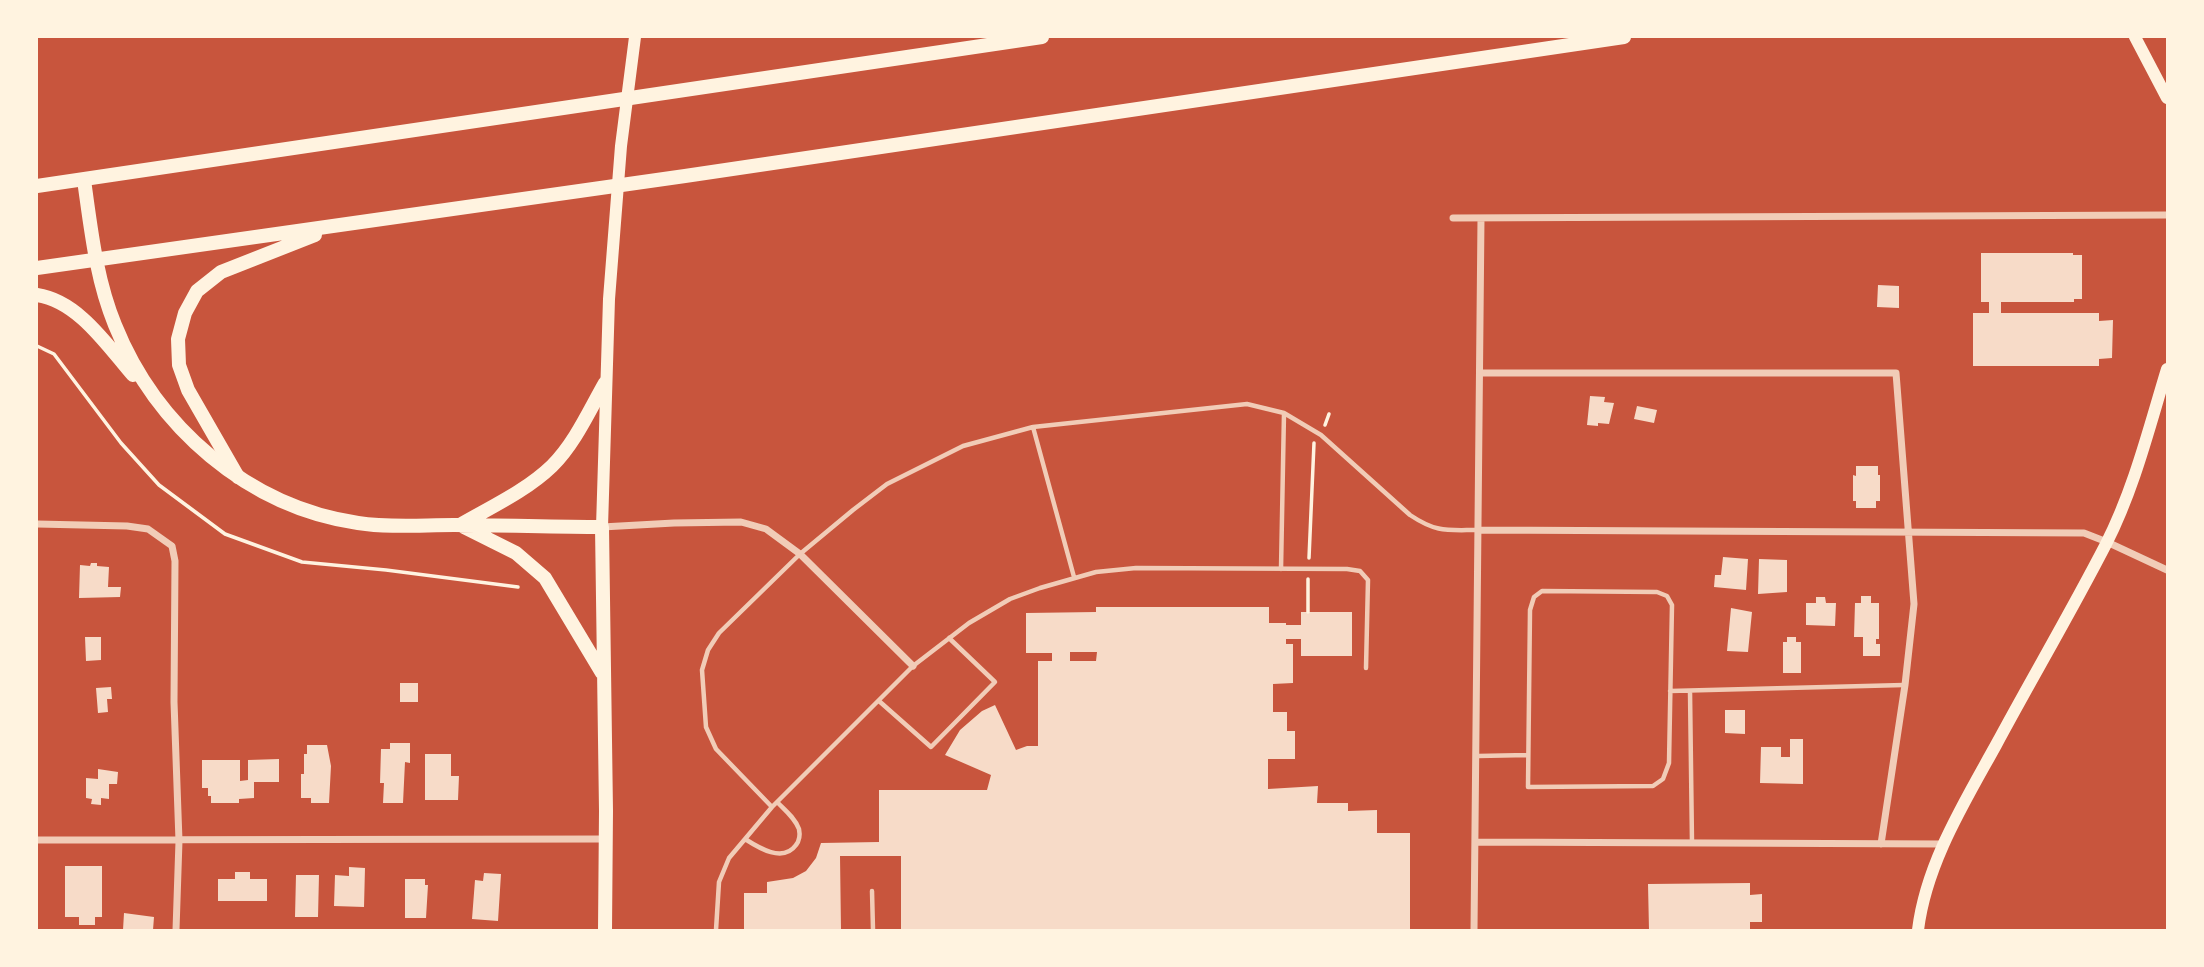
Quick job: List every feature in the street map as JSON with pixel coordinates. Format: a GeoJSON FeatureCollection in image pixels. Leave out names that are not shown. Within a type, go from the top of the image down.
{"type":"FeatureCollection","features":[{"type":"Feature","properties":{"kind":"main road"},"geometry":{"type":"LineString","coordinates":[[605,930],[602,527],[605,383],[621,146],[635,37]]}},
{"type":"Feature","properties":{"kind":"main road"},"geometry":{"type":"LineString","coordinates":[[37,186],[1042,37]]}},
{"type":"Feature","properties":{"kind":"main road"},"geometry":{"type":"LineString","coordinates":[[37,268],[1625,37]]}},
{"type":"Feature","properties":{"kind":"main road"},"geometry":{"type":"LineString","coordinates":[[2135,37],[2167,98]]}},
{"type":"Feature","properties":{"kind":"main road"},"geometry":{"type":"LineString","coordinates":[[84,180],[96,260],[114,324],[135,369],[158,403]]}},
{"type":"Feature","properties":{"kind":"main road"},"geometry":{"type":"LineString","coordinates":[[237,477],[188,390],[179,365],[178,339],[185,313],[197,291],[221,272],[336,226]]}},
{"type":"Feature","properties":{"kind":"main road"},"geometry":{"type":"LineString","coordinates":[[37,295],[47,296],[65,305],[82,319],[181,431],[237,477],[273,498],[314,513],[359,523],[602,527]]}},
{"type":"Feature","properties":{"kind":"main road"},"geometry":{"type":"LineString","coordinates":[[1918,930],[1921,902],[1944,844],[2107,542],[2132,482],[2167,369]]}},
{"type":"Feature","properties":{"kind":"main road"},"geometry":{"type":"LineString","coordinates":[[459,525],[536,481],[554,464],[568,447],[605,383]]}},
{"type":"Feature","properties":{"kind":"main road"},"geometry":{"type":"LineString","coordinates":[[459,525],[516,553],[545,578],[603,673]]}},
{"type":"Feature","properties":{"kind":"street"},"geometry":{"type":"LineString","coordinates":[[1452,218],[2167,215]]}},
{"type":"Feature","properties":{"kind":"street"},"geometry":{"type":"LineString","coordinates":[[1474,930],[1478,756],[1481,218]]}},
{"type":"Feature","properties":{"kind":"street"},"geometry":{"type":"LineString","coordinates":[[1480,373],[1896,373],[1914,604],[1905,685],[1881,844]]}},
{"type":"Feature","properties":{"kind":"street"},"geometry":{"type":"LineString","coordinates":[[602,527],[741,522],[766,529],[800,554],[913,666]]}},
{"type":"Feature","properties":{"kind":"street"},"geometry":{"type":"LineString","coordinates":[[37,524],[148,529],[172,546],[175,561],[174,702],[179,841],[176,930]]}},
{"type":"Feature","properties":{"kind":"street"},"geometry":{"type":"LineString","coordinates":[[1479,530],[2084,533],[2167,570]]}},
{"type":"Feature","properties":{"kind":"street"},"geometry":{"type":"LineString","coordinates":[[37,840],[606,839]]}},
{"type":"Feature","properties":{"kind":"street"},"geometry":{"type":"LineString","coordinates":[[1477,842],[1944,844]]}},
{"type":"Feature","properties":{"kind":"lane"},"geometry":{"type":"LineString","coordinates":[[772,807],[716,749],[706,727],[702,670],[708,650],[719,633],[800,554],[887,484],[963,446],[1033,427],[1247,404],[1284,413],[1321,435],[1410,515],[1426,526],[1437,530],[1479,530]]}},
{"type":"Feature","properties":{"kind":"lane"},"geometry":{"type":"LineString","coordinates":[[1281,569],[1284,413]]}},
{"type":"Feature","properties":{"kind":"lane"},"geometry":{"type":"LineString","coordinates":[[1033,427],[1074,577]]}},
{"type":"Feature","properties":{"kind":"lane"},"geometry":{"type":"LineString","coordinates":[[716,930],[719,882],[729,858],[772,807],[913,666],[969,623],[1010,599],[1074,577],[1136,568],[1360,571],[1368,579],[1366,668]]}},
{"type":"Feature","properties":{"kind":"lane"},"geometry":{"type":"LineString","coordinates":[[1542,591],[1657,592],[1667,596],[1672,605],[1669,763],[1663,779],[1653,786],[1528,787],[1528,755],[1530,610],[1534,597],[1542,591]]}},
{"type":"Feature","properties":{"kind":"lane"},"geometry":{"type":"LineString","coordinates":[[879,701],[931,747],[995,682],[949,638]]}},
{"type":"Feature","properties":{"kind":"lane"},"geometry":{"type":"LineString","coordinates":[[1670,691],[1905,685]]}},
{"type":"Feature","properties":{"kind":"lane"},"geometry":{"type":"LineString","coordinates":[[1690,691],[1692,843]]}},
{"type":"Feature","properties":{"kind":"lane"},"geometry":{"type":"LineString","coordinates":[[1478,756],[1528,755]]}},
{"type":"Feature","properties":{"kind":"lane"},"geometry":{"type":"LineString","coordinates":[[745,839],[771,853],[786,852],[795,847],[800,838],[798,827],[777,802]]}},
{"type":"Feature","properties":{"kind":"lane"},"geometry":{"type":"LineString","coordinates":[[872,891],[873,930]]}},
{"type":"Feature","properties":{"kind":"path"},"geometry":{"type":"LineString","coordinates":[[37,346],[54,354],[121,443],[159,485],[225,534],[302,562],[519,587]]}},
{"type":"Feature","properties":{"kind":"path"},"geometry":{"type":"LineString","coordinates":[[1308,612],[1313,445],[1321,435],[1329,414]]}},
{"type":"Feature","properties":{"kind":"building"},"geometry":{"type":"Polygon","coordinates":[[[1981,253],[2082,255],[2082,299],[2074,299],[2074,302],[2001,302],[2001,313],[2099,313],[2099,321],[2113,320],[2112,358],[2099,359],[2099,366],[1973,366],[1973,313],[1989,313],[1989,302],[1981,302],[1981,253]]]}},
{"type":"Feature","properties":{"kind":"building"},"geometry":{"type":"Polygon","coordinates":[[[1878,285],[1899,286],[1899,308],[1877,307],[1878,285]]]}},
{"type":"Feature","properties":{"kind":"building"},"geometry":{"type":"Polygon","coordinates":[[[1590,396],[1605,397],[1604,402],[1614,403],[1609,424],[1587,425],[1590,396]]]}},
{"type":"Feature","properties":{"kind":"building"},"geometry":{"type":"Polygon","coordinates":[[[1637,406],[1657,410],[1654,423],[1634,419],[1637,406]]]}},
{"type":"Feature","properties":{"kind":"building"},"geometry":{"type":"Polygon","coordinates":[[[1856,466],[1878,466],[1880,501],[1876,501],[1876,508],[1856,508],[1856,501],[1853,501],[1853,475],[1856,476],[1856,466]]]}},
{"type":"Feature","properties":{"kind":"building"},"geometry":{"type":"Polygon","coordinates":[[[1723,557],[1748,559],[1746,590],[1714,587],[1715,575],[1721,575],[1723,557]]]}},
{"type":"Feature","properties":{"kind":"building"},"geometry":{"type":"Polygon","coordinates":[[[1759,559],[1787,560],[1787,592],[1758,594],[1759,559]]]}},
{"type":"Feature","properties":{"kind":"building"},"geometry":{"type":"Polygon","coordinates":[[[91,563],[109,567],[108,587],[121,587],[120,597],[79,598],[80,565],[90,566],[91,563]]]}},
{"type":"Feature","properties":{"kind":"building"},"geometry":{"type":"Polygon","coordinates":[[[1861,596],[1871,596],[1871,603],[1879,603],[1879,639],[1876,639],[1876,644],[1880,644],[1880,656],[1863,656],[1863,637],[1854,637],[1855,603],[1861,603],[1861,596]]]}},
{"type":"Feature","properties":{"kind":"building"},"geometry":{"type":"Polygon","coordinates":[[[1816,597],[1825,597],[1826,603],[1836,603],[1835,626],[1806,625],[1806,603],[1816,603],[1816,597]]]}},
{"type":"Feature","properties":{"kind":"building"},"geometry":{"type":"Polygon","coordinates":[[[1096,607],[1269,607],[1269,623],[1301,625],[1301,612],[1352,612],[1352,656],[1301,656],[1301,639],[1286,639],[1286,644],[1293,644],[1293,683],[1273,684],[1273,712],[1287,712],[1287,731],[1295,731],[1295,759],[1268,759],[1268,789],[1318,786],[1317,803],[1348,803],[1348,811],[1377,810],[1377,833],[1410,833],[1410,930],[901,930],[901,856],[840,856],[841,930],[744,930],[744,893],[767,893],[767,882],[793,878],[806,871],[816,858],[821,843],[879,842],[879,790],[987,790],[991,775],[945,755],[960,730],[982,711],[995,705],[1016,750],[1038,746],[1038,661],[1052,661],[1052,653],[1026,653],[1026,613],[1096,612],[1096,607]],[[1070,652],[1070,661],[1096,661],[1097,652],[1070,652]]]}},
{"type":"Feature","properties":{"kind":"building"},"geometry":{"type":"Polygon","coordinates":[[[1731,608],[1752,612],[1748,652],[1727,651],[1731,608]]]}},
{"type":"Feature","properties":{"kind":"building"},"geometry":{"type":"Polygon","coordinates":[[[85,637],[101,637],[101,660],[86,661],[85,637]]]}},
{"type":"Feature","properties":{"kind":"building"},"geometry":{"type":"Polygon","coordinates":[[[1787,637],[1796,637],[1796,642],[1801,642],[1801,673],[1783,673],[1783,642],[1787,642],[1787,637]]]}},
{"type":"Feature","properties":{"kind":"building"},"geometry":{"type":"Polygon","coordinates":[[[400,683],[418,683],[418,702],[400,702],[400,683]]]}},
{"type":"Feature","properties":{"kind":"building"},"geometry":{"type":"Polygon","coordinates":[[[111,687],[112,699],[107,699],[108,712],[98,713],[96,688],[111,687]]]}},
{"type":"Feature","properties":{"kind":"building"},"geometry":{"type":"Polygon","coordinates":[[[1725,710],[1745,710],[1745,734],[1725,733],[1725,710]]]}},
{"type":"Feature","properties":{"kind":"building"},"geometry":{"type":"Polygon","coordinates":[[[1790,739],[1803,739],[1803,784],[1760,783],[1761,747],[1781,747],[1781,757],[1790,757],[1790,739]]]}},
{"type":"Feature","properties":{"kind":"building"},"geometry":{"type":"Polygon","coordinates":[[[390,743],[410,743],[410,763],[405,762],[403,803],[383,803],[384,783],[380,783],[381,749],[390,749],[390,743]]]}},
{"type":"Feature","properties":{"kind":"building"},"geometry":{"type":"Polygon","coordinates":[[[307,745],[327,745],[331,766],[329,803],[311,803],[311,798],[301,798],[301,774],[304,774],[307,745]]]}},
{"type":"Feature","properties":{"kind":"building"},"geometry":{"type":"Polygon","coordinates":[[[425,754],[451,754],[451,776],[459,776],[458,800],[425,800],[425,754]]]}},
{"type":"Feature","properties":{"kind":"building"},"geometry":{"type":"Polygon","coordinates":[[[279,759],[279,782],[254,782],[254,798],[239,799],[239,803],[211,803],[208,788],[202,788],[202,760],[240,760],[240,781],[248,780],[248,760],[279,759]]]}},
{"type":"Feature","properties":{"kind":"building"},"geometry":{"type":"Polygon","coordinates":[[[98,769],[118,772],[117,784],[109,784],[109,799],[101,798],[101,805],[91,804],[92,799],[86,798],[86,778],[98,779],[98,769]]]}},
{"type":"Feature","properties":{"kind":"building"},"geometry":{"type":"Polygon","coordinates":[[[65,866],[102,866],[102,917],[95,917],[95,925],[79,925],[79,917],[65,917],[65,866]]]}},
{"type":"Feature","properties":{"kind":"building"},"geometry":{"type":"Polygon","coordinates":[[[349,867],[365,868],[364,907],[334,906],[335,875],[349,876],[349,867]]]}},
{"type":"Feature","properties":{"kind":"building"},"geometry":{"type":"Polygon","coordinates":[[[235,872],[250,872],[250,879],[267,879],[267,901],[218,901],[218,879],[235,879],[235,872]]]}},
{"type":"Feature","properties":{"kind":"building"},"geometry":{"type":"Polygon","coordinates":[[[484,873],[501,874],[498,921],[472,919],[475,880],[483,881],[484,873]]]}},
{"type":"Feature","properties":{"kind":"building"},"geometry":{"type":"Polygon","coordinates":[[[296,875],[319,875],[318,917],[295,917],[296,875]]]}},
{"type":"Feature","properties":{"kind":"building"},"geometry":{"type":"Polygon","coordinates":[[[405,879],[425,879],[425,885],[428,885],[426,918],[405,918],[405,879]]]}},
{"type":"Feature","properties":{"kind":"building"},"geometry":{"type":"Polygon","coordinates":[[[1750,883],[1750,895],[1762,894],[1762,922],[1750,922],[1750,930],[1649,930],[1648,884],[1750,883]]]}},
{"type":"Feature","properties":{"kind":"building"},"geometry":{"type":"Polygon","coordinates":[[[124,913],[154,917],[153,930],[123,930],[124,913]]]}}]}
